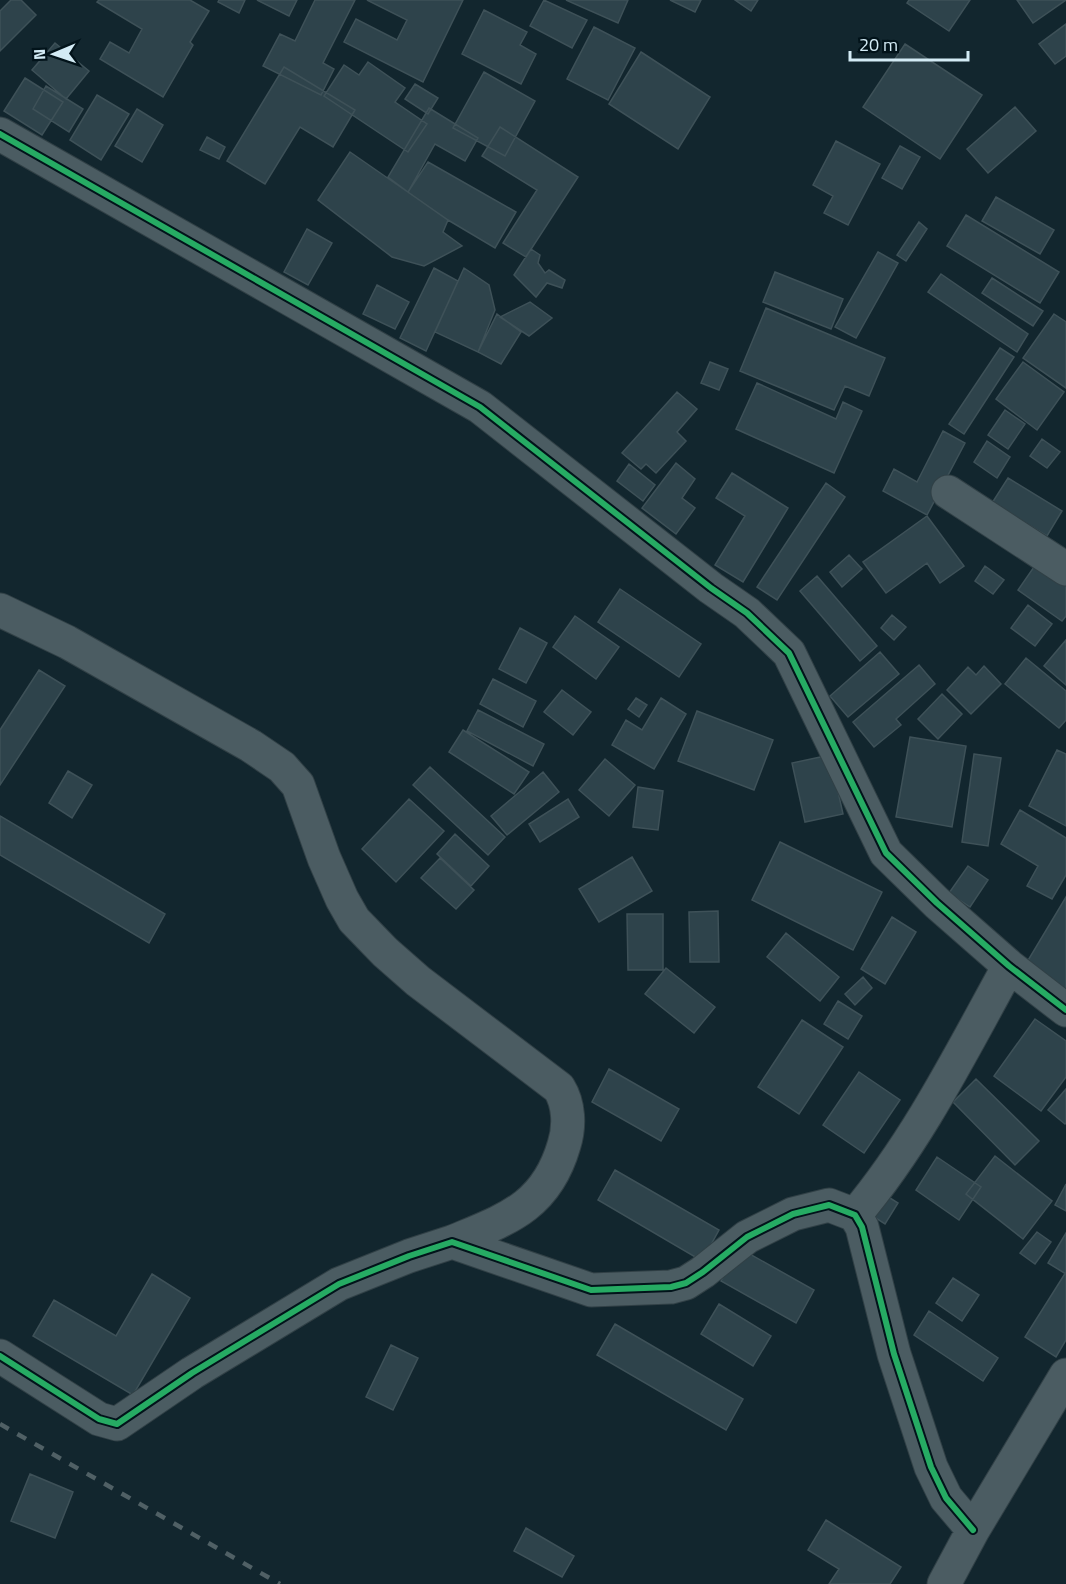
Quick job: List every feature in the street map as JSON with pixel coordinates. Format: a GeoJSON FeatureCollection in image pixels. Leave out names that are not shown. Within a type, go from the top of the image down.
{"type":"FeatureCollection","features":[{"type":"Feature","properties":{"kind":"street"},"geometry":{"type":"LineString","coordinates":[[0,134],[480,407],[711,588],[747,613],[789,653],[849,781],[886,853],[937,903],[1009,966],[1066,1010]]}},
{"type":"Feature","properties":{"kind":"street"},"geometry":{"type":"LineString","coordinates":[[948,492],[1066,570]]}},
{"type":"Feature","properties":{"kind":"street"},"geometry":{"type":"LineString","coordinates":[[0,610],[77,648],[252,746],[282,767],[298,785],[324,858],[354,920],[418,981],[559,1088],[565,1097],[567,1111],[567,1136],[561,1158],[548,1185],[526,1205],[502,1221],[339,1284],[192,1373],[117,1424],[99,1419],[0,1356]]}},
{"type":"Feature","properties":{"kind":"street"},"geometry":{"type":"LineString","coordinates":[[855,1215],[880,1184],[912,1137],[1009,966]]}},
{"type":"Feature","properties":{"kind":"street"},"geometry":{"type":"LineString","coordinates":[[452,1242],[591,1290],[671,1287],[686,1283],[747,1237],[793,1214],[829,1205],[855,1215],[862,1227],[894,1354],[931,1467],[946,1498],[973,1530]]}},
{"type":"Feature","properties":{"kind":"street"},"geometry":{"type":"LineString","coordinates":[[944,1584],[973,1530],[1066,1375]]}},
{"type":"Feature","properties":{"kind":"building"},"geometry":{"type":"Polygon","coordinates":[[[11,0],[21,0],[36,15],[0,51],[0,11],[11,0]]]}},
{"type":"Feature","properties":{"kind":"building"},"geometry":{"type":"Polygon","coordinates":[[[99,0],[190,0],[209,11],[190,42],[193,45],[163,97],[100,59],[110,42],[129,53],[142,29],[97,2],[99,0]]]}},
{"type":"Feature","properties":{"kind":"building"},"geometry":{"type":"Polygon","coordinates":[[[219,0],[245,0],[239,13],[218,2],[219,0]]]}},
{"type":"Feature","properties":{"kind":"building"},"geometry":{"type":"Polygon","coordinates":[[[257,0],[297,0],[289,16],[257,0]]]}},
{"type":"Feature","properties":{"kind":"building"},"geometry":{"type":"Polygon","coordinates":[[[315,0],[355,0],[323,63],[334,69],[321,95],[263,66],[280,34],[295,41],[315,0]]]}},
{"type":"Feature","properties":{"kind":"building"},"geometry":{"type":"Polygon","coordinates":[[[367,0],[463,0],[423,82],[344,42],[356,19],[397,40],[407,20],[367,0]]]}},
{"type":"Feature","properties":{"kind":"building"},"geometry":{"type":"Polygon","coordinates":[[[544,0],[587,20],[572,48],[530,26],[544,0]]]}},
{"type":"Feature","properties":{"kind":"building"},"geometry":{"type":"Polygon","coordinates":[[[566,0],[628,0],[618,23],[566,0]]]}},
{"type":"Feature","properties":{"kind":"building"},"geometry":{"type":"Polygon","coordinates":[[[670,0],[701,0],[695,12],[670,0]]]}},
{"type":"Feature","properties":{"kind":"building"},"geometry":{"type":"Polygon","coordinates":[[[735,0],[758,0],[751,11],[735,0]]]}},
{"type":"Feature","properties":{"kind":"building"},"geometry":{"type":"Polygon","coordinates":[[[909,0],[970,0],[949,31],[907,3],[909,0]]]}},
{"type":"Feature","properties":{"kind":"building"},"geometry":{"type":"Polygon","coordinates":[[[1017,0],[1066,0],[1033,23],[1017,0]]]}},
{"type":"Feature","properties":{"kind":"building"},"geometry":{"type":"Polygon","coordinates":[[[484,10],[527,32],[520,45],[536,54],[521,84],[462,54],[484,10]]]}},
{"type":"Feature","properties":{"kind":"building"},"geometry":{"type":"Polygon","coordinates":[[[1066,24],[1066,56],[1055,64],[1039,44],[1066,24]]]}},
{"type":"Feature","properties":{"kind":"building"},"geometry":{"type":"Polygon","coordinates":[[[594,27],[635,48],[608,100],[567,79],[594,27]]]}},
{"type":"Feature","properties":{"kind":"building"},"geometry":{"type":"Polygon","coordinates":[[[55,43],[89,71],[66,99],[32,70],[55,43]]]}},
{"type":"Feature","properties":{"kind":"building"},"geometry":{"type":"Polygon","coordinates":[[[905,44],[982,95],[940,159],[863,107],[905,44]]]}},
{"type":"Feature","properties":{"kind":"building"},"geometry":{"type":"Polygon","coordinates":[[[641,52],[710,97],[678,149],[609,104],[641,52]]]}},
{"type":"Feature","properties":{"kind":"building"},"geometry":{"type":"Polygon","coordinates":[[[368,62],[405,88],[395,102],[427,124],[408,152],[324,96],[344,65],[359,75],[368,62]]]}},
{"type":"Feature","properties":{"kind":"building"},"geometry":{"type":"Polygon","coordinates":[[[284,67],[355,110],[333,147],[300,127],[265,184],[227,161],[284,67]]]}},
{"type":"Feature","properties":{"kind":"building"},"geometry":{"type":"Polygon","coordinates":[[[484,72],[535,101],[505,156],[453,128],[484,72]]]}},
{"type":"Feature","properties":{"kind":"building"},"geometry":{"type":"Polygon","coordinates":[[[25,78],[63,102],[42,135],[4,111],[25,78]]]}},
{"type":"Feature","properties":{"kind":"building"},"geometry":{"type":"Polygon","coordinates":[[[415,84],[438,98],[428,114],[405,99],[415,84]]]}},
{"type":"Feature","properties":{"kind":"building"},"geometry":{"type":"Polygon","coordinates":[[[46,86],[83,109],[69,132],[33,109],[46,86]]]}},
{"type":"Feature","properties":{"kind":"building"},"geometry":{"type":"Polygon","coordinates":[[[97,95],[129,114],[101,160],[70,140],[97,95]]]}},
{"type":"Feature","properties":{"kind":"building"},"geometry":{"type":"Polygon","coordinates":[[[1015,107],[1036,131],[988,173],[967,149],[1015,107]]]}},
{"type":"Feature","properties":{"kind":"building"},"geometry":{"type":"Polygon","coordinates":[[[429,108],[478,138],[465,161],[435,144],[408,192],[388,177],[429,108]]]}},
{"type":"Feature","properties":{"kind":"building"},"geometry":{"type":"Polygon","coordinates":[[[137,109],[163,125],[142,162],[115,146],[137,109]]]}},
{"type":"Feature","properties":{"kind":"building"},"geometry":{"type":"Polygon","coordinates":[[[500,127],[578,177],[526,257],[503,243],[537,190],[482,156],[500,127]]]}},
{"type":"Feature","properties":{"kind":"building"},"geometry":{"type":"Polygon","coordinates":[[[207,137],[225,147],[219,159],[200,150],[207,137]]]}},
{"type":"Feature","properties":{"kind":"building"},"geometry":{"type":"Polygon","coordinates":[[[836,141],[880,164],[848,225],[824,213],[833,196],[813,185],[836,141]]]}},
{"type":"Feature","properties":{"kind":"building"},"geometry":{"type":"Polygon","coordinates":[[[900,146],[920,157],[902,189],[882,178],[900,146]]]}},
{"type":"Feature","properties":{"kind":"building"},"geometry":{"type":"Polygon","coordinates":[[[350,152],[448,220],[443,232],[462,246],[424,266],[392,257],[318,200],[350,152]]]}},
{"type":"Feature","properties":{"kind":"building"},"geometry":{"type":"Polygon","coordinates":[[[428,162],[516,212],[495,248],[448,220],[408,192],[428,162]]]}},
{"type":"Feature","properties":{"kind":"building"},"geometry":{"type":"Polygon","coordinates":[[[996,197],[1054,230],[1040,254],[982,221],[996,197]]]}},
{"type":"Feature","properties":{"kind":"building"},"geometry":{"type":"Polygon","coordinates":[[[966,215],[1059,272],[1040,303],[947,246],[966,215]]]}},
{"type":"Feature","properties":{"kind":"building"},"geometry":{"type":"Polygon","coordinates":[[[919,222],[927,229],[906,261],[897,255],[919,222]]]}},
{"type":"Feature","properties":{"kind":"building"},"geometry":{"type":"Polygon","coordinates":[[[307,229],[332,243],[308,285],[284,272],[307,229]]]}},
{"type":"Feature","properties":{"kind":"building"},"geometry":{"type":"Polygon","coordinates":[[[531,249],[540,255],[538,263],[545,273],[549,270],[565,280],[562,288],[547,283],[536,297],[514,275],[531,249]]]}},
{"type":"Feature","properties":{"kind":"building"},"geometry":{"type":"Polygon","coordinates":[[[878,252],[898,263],[856,338],[835,327],[878,252]]]}},
{"type":"Feature","properties":{"kind":"building"},"geometry":{"type":"Polygon","coordinates":[[[434,268],[458,281],[426,351],[400,338],[434,268]]]}},
{"type":"Feature","properties":{"kind":"building"},"geometry":{"type":"Polygon","coordinates":[[[464,268],[489,285],[495,310],[478,352],[435,332],[464,268]]]}},
{"type":"Feature","properties":{"kind":"building"},"geometry":{"type":"Polygon","coordinates":[[[775,272],[843,299],[831,329],[763,302],[775,272]]]}},
{"type":"Feature","properties":{"kind":"building"},"geometry":{"type":"Polygon","coordinates":[[[941,274],[1028,334],[1017,352],[928,292],[941,274]]]}},
{"type":"Feature","properties":{"kind":"building"},"geometry":{"type":"Polygon","coordinates":[[[992,278],[1043,311],[1033,326],[982,293],[992,278]]]}},
{"type":"Feature","properties":{"kind":"building"},"geometry":{"type":"Polygon","coordinates":[[[377,285],[409,302],[395,329],[363,314],[377,285]]]}},
{"type":"Feature","properties":{"kind":"building"},"geometry":{"type":"Polygon","coordinates":[[[530,302],[552,318],[529,336],[500,317],[530,302]]]}},
{"type":"Feature","properties":{"kind":"building"},"geometry":{"type":"Polygon","coordinates":[[[766,308],[885,358],[869,396],[845,386],[834,410],[740,371],[766,308]]]}},
{"type":"Feature","properties":{"kind":"building"},"geometry":{"type":"Polygon","coordinates":[[[497,314],[521,332],[501,364],[478,352],[497,314]]]}},
{"type":"Feature","properties":{"kind":"building"},"geometry":{"type":"Polygon","coordinates":[[[1054,314],[1066,322],[1066,388],[1023,358],[1054,314]]]}},
{"type":"Feature","properties":{"kind":"building"},"geometry":{"type":"Polygon","coordinates":[[[1000,348],[1014,357],[964,434],[949,424],[1000,348]]]}},
{"type":"Feature","properties":{"kind":"building"},"geometry":{"type":"Polygon","coordinates":[[[710,362],[728,369],[719,390],[701,383],[710,362]]]}},
{"type":"Feature","properties":{"kind":"building"},"geometry":{"type":"Polygon","coordinates":[[[1023,362],[1064,392],[1037,430],[996,399],[1023,362]]]}},
{"type":"Feature","properties":{"kind":"building"},"geometry":{"type":"Polygon","coordinates":[[[757,383],[836,419],[843,402],[862,411],[834,473],[736,429],[757,383]]]}},
{"type":"Feature","properties":{"kind":"building"},"geometry":{"type":"Polygon","coordinates":[[[677,392],[697,409],[677,432],[686,441],[656,473],[646,464],[641,469],[622,453],[677,392]]]}},
{"type":"Feature","properties":{"kind":"building"},"geometry":{"type":"Polygon","coordinates":[[[1005,410],[1025,424],[1008,449],[988,435],[1005,410]]]}},
{"type":"Feature","properties":{"kind":"building"},"geometry":{"type":"Polygon","coordinates":[[[943,431],[965,443],[927,515],[883,491],[894,469],[917,482],[943,431]]]}},
{"type":"Feature","properties":{"kind":"building"},"geometry":{"type":"Polygon","coordinates":[[[1042,439],[1060,452],[1047,468],[1030,456],[1042,439]]]}},
{"type":"Feature","properties":{"kind":"building"},"geometry":{"type":"Polygon","coordinates":[[[987,441],[1010,457],[997,478],[974,462],[987,441]]]}},
{"type":"Feature","properties":{"kind":"building"},"geometry":{"type":"Polygon","coordinates":[[[676,463],[695,479],[682,498],[695,508],[676,534],[642,508],[676,463]]]}},
{"type":"Feature","properties":{"kind":"building"},"geometry":{"type":"Polygon","coordinates":[[[629,464],[655,485],[643,501],[617,481],[629,464]]]}},
{"type":"Feature","properties":{"kind":"building"},"geometry":{"type":"Polygon","coordinates":[[[732,473],[788,508],[743,582],[715,565],[745,516],[716,498],[732,473]]]}},
{"type":"Feature","properties":{"kind":"building"},"geometry":{"type":"Polygon","coordinates":[[[1008,478],[1062,511],[1047,536],[992,503],[1008,478]]]}},
{"type":"Feature","properties":{"kind":"building"},"geometry":{"type":"Polygon","coordinates":[[[826,483],[845,497],[777,600],[757,587],[826,483]]]}},
{"type":"Feature","properties":{"kind":"building"},"geometry":{"type":"Polygon","coordinates":[[[927,516],[964,566],[940,583],[927,563],[886,593],[863,562],[927,516]]]}},
{"type":"Feature","properties":{"kind":"building"},"geometry":{"type":"Polygon","coordinates":[[[849,555],[862,569],[842,587],[830,572],[849,555]]]}},
{"type":"Feature","properties":{"kind":"building"},"geometry":{"type":"Polygon","coordinates":[[[1036,564],[1066,585],[1066,616],[1062,621],[1018,590],[1036,564]]]}},
{"type":"Feature","properties":{"kind":"building"},"geometry":{"type":"Polygon","coordinates":[[[985,566],[1004,580],[993,594],[975,581],[985,566]]]}},
{"type":"Feature","properties":{"kind":"building"},"geometry":{"type":"Polygon","coordinates":[[[817,576],[877,646],[860,661],[800,591],[817,576]]]}},
{"type":"Feature","properties":{"kind":"building"},"geometry":{"type":"Polygon","coordinates":[[[620,589],[701,644],[679,677],[598,622],[620,589]]]}},
{"type":"Feature","properties":{"kind":"building"},"geometry":{"type":"Polygon","coordinates":[[[1028,605],[1052,624],[1035,646],[1011,628],[1028,605]]]}},
{"type":"Feature","properties":{"kind":"building"},"geometry":{"type":"Polygon","coordinates":[[[892,615],[906,627],[894,640],[881,628],[892,615]]]}},
{"type":"Feature","properties":{"kind":"building"},"geometry":{"type":"Polygon","coordinates":[[[575,616],[619,647],[596,679],[553,647],[575,616]]]}},
{"type":"Feature","properties":{"kind":"building"},"geometry":{"type":"Polygon","coordinates":[[[520,628],[547,643],[526,683],[499,669],[520,628]]]}},
{"type":"Feature","properties":{"kind":"building"},"geometry":{"type":"Polygon","coordinates":[[[1066,640],[1066,685],[1044,666],[1066,640]]]}},
{"type":"Feature","properties":{"kind":"building"},"geometry":{"type":"Polygon","coordinates":[[[880,652],[899,674],[848,717],[830,696],[880,652]]]}},
{"type":"Feature","properties":{"kind":"building"},"geometry":{"type":"Polygon","coordinates":[[[1026,658],[1066,691],[1066,720],[1059,728],[1005,684],[1026,658]]]}},
{"type":"Feature","properties":{"kind":"building"},"geometry":{"type":"Polygon","coordinates":[[[919,665],[935,684],[896,719],[901,725],[874,747],[853,722],[919,665]]]}},
{"type":"Feature","properties":{"kind":"building"},"geometry":{"type":"Polygon","coordinates":[[[984,666],[1001,684],[971,714],[947,690],[968,667],[976,675],[984,666]]]}},
{"type":"Feature","properties":{"kind":"building"},"geometry":{"type":"Polygon","coordinates":[[[39,670],[65,686],[0,785],[0,730],[39,670]]]}},
{"type":"Feature","properties":{"kind":"building"},"geometry":{"type":"Polygon","coordinates":[[[493,679],[536,701],[523,727],[480,704],[493,679]]]}},
{"type":"Feature","properties":{"kind":"building"},"geometry":{"type":"Polygon","coordinates":[[[562,690],[591,712],[573,735],[544,712],[562,690]]]}},
{"type":"Feature","properties":{"kind":"building"},"geometry":{"type":"Polygon","coordinates":[[[942,694],[962,714],[938,739],[918,719],[942,694]]]}},
{"type":"Feature","properties":{"kind":"building"},"geometry":{"type":"Polygon","coordinates":[[[636,698],[647,705],[639,717],[628,709],[636,698]]]}},
{"type":"Feature","properties":{"kind":"building"},"geometry":{"type":"Polygon","coordinates":[[[661,698],[686,714],[654,769],[612,745],[626,720],[642,730],[661,698]]]}},
{"type":"Feature","properties":{"kind":"building"},"geometry":{"type":"Polygon","coordinates":[[[478,710],[544,744],[533,766],[467,731],[478,710]]]}},
{"type":"Feature","properties":{"kind":"building"},"geometry":{"type":"Polygon","coordinates":[[[697,711],[773,740],[754,790],[678,761],[697,711]]]}},
{"type":"Feature","properties":{"kind":"building"},"geometry":{"type":"Polygon","coordinates":[[[463,730],[529,772],[514,794],[449,752],[463,730]]]}},
{"type":"Feature","properties":{"kind":"building"},"geometry":{"type":"Polygon","coordinates":[[[910,737],[966,746],[952,827],[896,817],[910,737]]]}},
{"type":"Feature","properties":{"kind":"building"},"geometry":{"type":"Polygon","coordinates":[[[1057,750],[1066,754],[1066,826],[1029,806],[1057,750]]]}},
{"type":"Feature","properties":{"kind":"building"},"geometry":{"type":"Polygon","coordinates":[[[974,754],[1001,758],[988,846],[962,842],[974,754]]]}},
{"type":"Feature","properties":{"kind":"building"},"geometry":{"type":"Polygon","coordinates":[[[830,755],[843,814],[805,822],[792,763],[830,755]]]}},
{"type":"Feature","properties":{"kind":"building"},"geometry":{"type":"Polygon","coordinates":[[[605,759],[635,785],[609,816],[579,790],[605,759]]]}},
{"type":"Feature","properties":{"kind":"building"},"geometry":{"type":"Polygon","coordinates":[[[430,767],[505,837],[488,855],[413,785],[430,767]]]}},
{"type":"Feature","properties":{"kind":"building"},"geometry":{"type":"Polygon","coordinates":[[[68,771],[92,785],[72,818],[49,803],[68,771]]]}},
{"type":"Feature","properties":{"kind":"building"},"geometry":{"type":"Polygon","coordinates":[[[543,772],[559,792],[507,835],[491,816],[543,772]]]}},
{"type":"Feature","properties":{"kind":"building"},"geometry":{"type":"Polygon","coordinates":[[[638,787],[663,791],[658,830],[633,827],[638,787]]]}},
{"type":"Feature","properties":{"kind":"building"},"geometry":{"type":"Polygon","coordinates":[[[409,799],[444,831],[396,882],[362,849],[409,799]]]}},
{"type":"Feature","properties":{"kind":"building"},"geometry":{"type":"Polygon","coordinates":[[[568,799],[579,817],[540,842],[529,824],[568,799]]]}},
{"type":"Feature","properties":{"kind":"building"},"geometry":{"type":"Polygon","coordinates":[[[1020,810],[1066,838],[1066,875],[1052,899],[1027,886],[1038,866],[1001,844],[1020,810]]]}},
{"type":"Feature","properties":{"kind":"building"},"geometry":{"type":"Polygon","coordinates":[[[0,816],[165,914],[149,943],[0,855],[0,816]]]}},
{"type":"Feature","properties":{"kind":"building"},"geometry":{"type":"Polygon","coordinates":[[[455,834],[489,866],[471,886],[437,854],[455,834]]]}},
{"type":"Feature","properties":{"kind":"building"},"geometry":{"type":"Polygon","coordinates":[[[780,842],[882,892],[853,950],[752,900],[780,842]]]}},
{"type":"Feature","properties":{"kind":"building"},"geometry":{"type":"Polygon","coordinates":[[[632,857],[652,891],[599,922],[579,889],[632,857]]]}},
{"type":"Feature","properties":{"kind":"building"},"geometry":{"type":"Polygon","coordinates":[[[440,858],[474,890],[456,909],[421,878],[440,858]]]}},
{"type":"Feature","properties":{"kind":"building"},"geometry":{"type":"Polygon","coordinates":[[[968,866],[988,880],[970,907],[949,893],[968,866]]]}},
{"type":"Feature","properties":{"kind":"building"},"geometry":{"type":"Polygon","coordinates":[[[1066,897],[1066,992],[1024,967],[1066,897]]]}},
{"type":"Feature","properties":{"kind":"building"},"geometry":{"type":"Polygon","coordinates":[[[718,911],[719,962],[690,962],[689,912],[718,911]]]}},
{"type":"Feature","properties":{"kind":"building"},"geometry":{"type":"Polygon","coordinates":[[[627,914],[663,914],[663,970],[628,970],[627,914]]]}},
{"type":"Feature","properties":{"kind":"building"},"geometry":{"type":"Polygon","coordinates":[[[892,917],[916,932],[885,984],[861,969],[892,917]]]}},
{"type":"Feature","properties":{"kind":"building"},"geometry":{"type":"Polygon","coordinates":[[[786,933],[839,977],[820,1001],[767,957],[786,933]]]}},
{"type":"Feature","properties":{"kind":"building"},"geometry":{"type":"Polygon","coordinates":[[[666,968],[715,1007],[694,1033],[645,994],[666,968]]]}},
{"type":"Feature","properties":{"kind":"building"},"geometry":{"type":"Polygon","coordinates":[[[863,977],[872,988],[855,1005],[845,994],[863,977]]]}},
{"type":"Feature","properties":{"kind":"building"},"geometry":{"type":"Polygon","coordinates":[[[838,1001],[862,1016],[848,1039],[824,1024],[838,1001]]]}},
{"type":"Feature","properties":{"kind":"building"},"geometry":{"type":"Polygon","coordinates":[[[1035,1019],[1066,1041],[1066,1077],[1041,1111],[994,1076],[1035,1019]]]}},
{"type":"Feature","properties":{"kind":"building"},"geometry":{"type":"Polygon","coordinates":[[[802,1020],[843,1047],[799,1114],[758,1087],[802,1020]]]}},
{"type":"Feature","properties":{"kind":"building"},"geometry":{"type":"Polygon","coordinates":[[[609,1069],[679,1109],[661,1141],[592,1102],[609,1069]]]}},
{"type":"Feature","properties":{"kind":"building"},"geometry":{"type":"Polygon","coordinates":[[[859,1072],[900,1100],[864,1153],[823,1125],[859,1072]]]}},
{"type":"Feature","properties":{"kind":"building"},"geometry":{"type":"Polygon","coordinates":[[[976,1079],[1039,1141],[1015,1165],[953,1102],[976,1079]]]}},
{"type":"Feature","properties":{"kind":"building"},"geometry":{"type":"Polygon","coordinates":[[[1066,1089],[1066,1123],[1065,1124],[1048,1110],[1066,1089]]]}},
{"type":"Feature","properties":{"kind":"building"},"geometry":{"type":"Polygon","coordinates":[[[995,1156],[1052,1201],[1023,1239],[966,1194],[995,1156]]]}},
{"type":"Feature","properties":{"kind":"building"},"geometry":{"type":"Polygon","coordinates":[[[937,1157],[981,1187],[959,1220],[916,1190],[937,1157]]]}},
{"type":"Feature","properties":{"kind":"building"},"geometry":{"type":"Polygon","coordinates":[[[615,1170],[719,1230],[702,1261],[598,1200],[615,1170]]]}},
{"type":"Feature","properties":{"kind":"building"},"geometry":{"type":"Polygon","coordinates":[[[1066,1184],[1066,1211],[1055,1205],[1066,1184]]]}},
{"type":"Feature","properties":{"kind":"building"},"geometry":{"type":"Polygon","coordinates":[[[882,1193],[898,1203],[885,1224],[868,1213],[882,1193]]]}},
{"type":"Feature","properties":{"kind":"building"},"geometry":{"type":"Polygon","coordinates":[[[1037,1232],[1051,1242],[1035,1264],[1020,1253],[1037,1232]]]}},
{"type":"Feature","properties":{"kind":"building"},"geometry":{"type":"Polygon","coordinates":[[[1066,1233],[1066,1274],[1048,1263],[1066,1233]]]}},
{"type":"Feature","properties":{"kind":"building"},"geometry":{"type":"Polygon","coordinates":[[[739,1248],[814,1290],[796,1323],[721,1281],[739,1248]]]}},
{"type":"Feature","properties":{"kind":"building"},"geometry":{"type":"Polygon","coordinates":[[[1066,1272],[1066,1340],[1056,1357],[1025,1337],[1066,1272]]]}},
{"type":"Feature","properties":{"kind":"building"},"geometry":{"type":"Polygon","coordinates":[[[152,1274],[190,1298],[133,1395],[33,1336],[54,1300],[116,1336],[152,1274]]]}},
{"type":"Feature","properties":{"kind":"building"},"geometry":{"type":"Polygon","coordinates":[[[953,1278],[979,1295],[962,1321],[936,1303],[953,1278]]]}},
{"type":"Feature","properties":{"kind":"building"},"geometry":{"type":"Polygon","coordinates":[[[719,1304],[771,1336],[753,1366],[701,1334],[719,1304]]]}},
{"type":"Feature","properties":{"kind":"building"},"geometry":{"type":"Polygon","coordinates":[[[929,1311],[998,1358],[983,1381],[914,1335],[929,1311]]]}},
{"type":"Feature","properties":{"kind":"building"},"geometry":{"type":"Polygon","coordinates":[[[615,1324],[743,1399],[726,1430],[597,1355],[615,1324]]]}},
{"type":"Feature","properties":{"kind":"building"},"geometry":{"type":"Polygon","coordinates":[[[391,1345],[418,1358],[393,1410],[366,1397],[391,1345]]]}},
{"type":"Feature","properties":{"kind":"building"},"geometry":{"type":"Polygon","coordinates":[[[30,1474],[73,1492],[55,1538],[11,1521],[30,1474]]]}},
{"type":"Feature","properties":{"kind":"building"},"geometry":{"type":"Polygon","coordinates":[[[826,1520],[901,1567],[890,1584],[829,1584],[839,1569],[808,1550],[826,1520]]]}},
{"type":"Feature","properties":{"kind":"building"},"geometry":{"type":"Polygon","coordinates":[[[526,1528],[574,1556],[562,1577],[514,1551],[526,1528]]]}},
{"type":"Feature","properties":{"kind":"railway"},"geometry":{"type":"LineString","coordinates":[[0,1424],[280,1584]]}},
{"type":"Feature","properties":{"kind":"cycle path"},"geometry":{"type":"LineString","coordinates":[[0,134],[480,407],[711,588],[747,613],[789,653],[886,853],[937,903],[1009,966],[1066,1010]]}},
{"type":"Feature","properties":{"kind":"cycle path"},"geometry":{"type":"LineString","coordinates":[[0,1356],[99,1419],[117,1424],[192,1373],[339,1284],[409,1256],[452,1242],[591,1290],[671,1287],[686,1283],[703,1272],[747,1237],[793,1214],[829,1205],[855,1215],[862,1227],[894,1354],[931,1467],[946,1498],[973,1530]]}}]}
